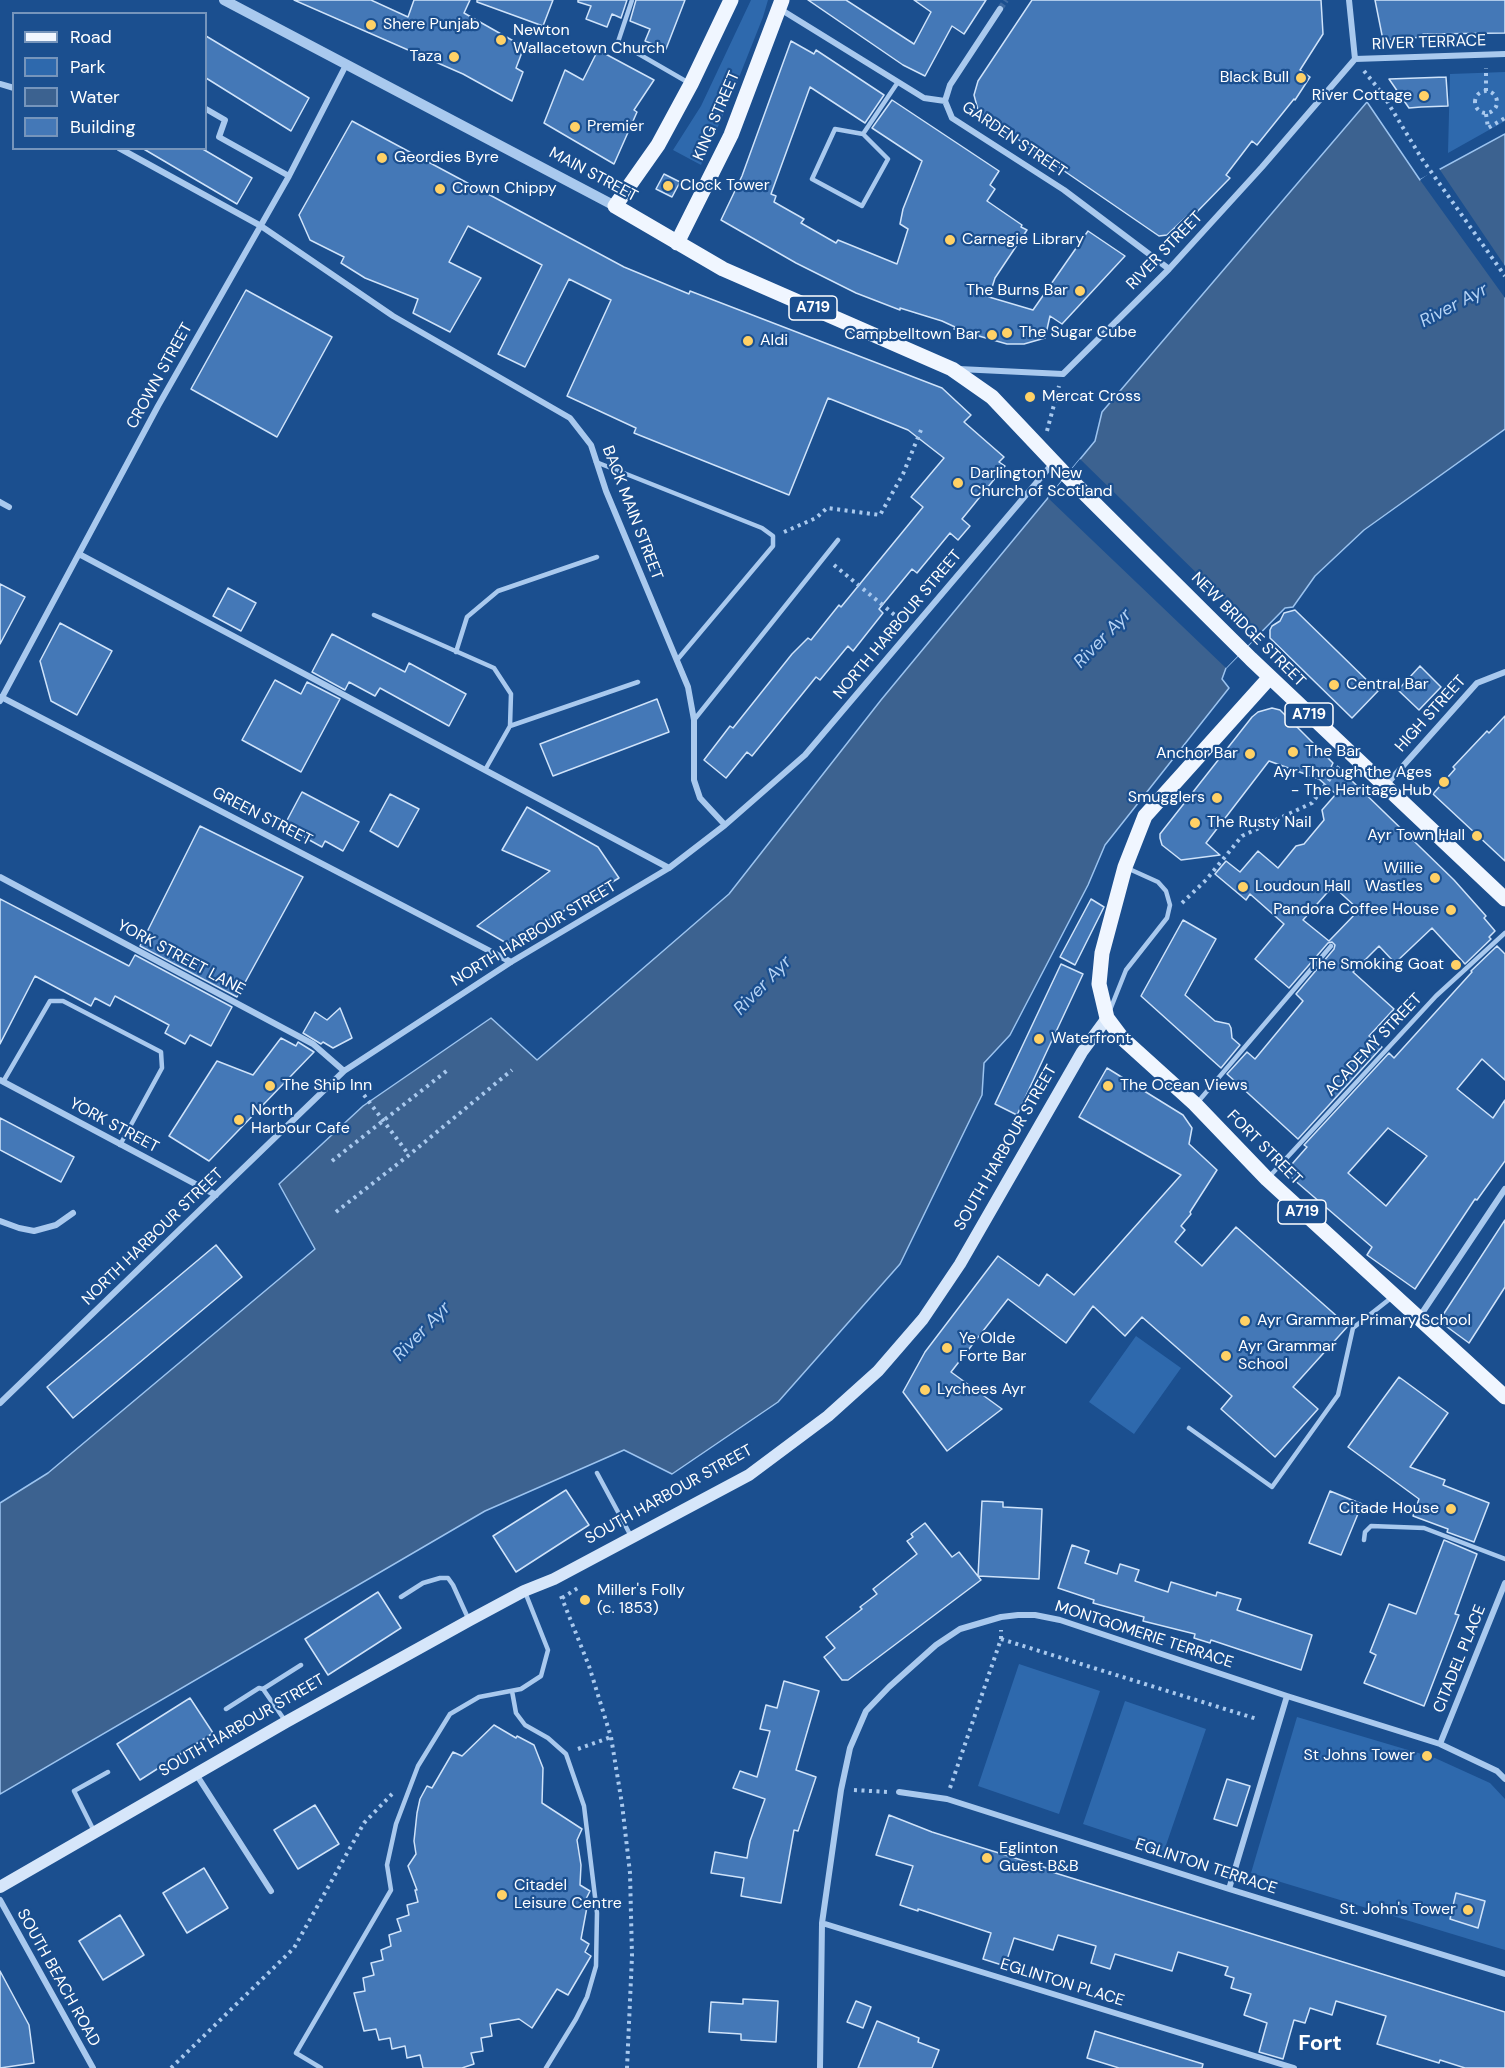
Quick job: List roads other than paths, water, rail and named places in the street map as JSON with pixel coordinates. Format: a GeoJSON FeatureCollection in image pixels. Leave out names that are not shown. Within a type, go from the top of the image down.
{"type":"FeatureCollection","features":[{"type":"Feature","properties":{"kind":"main road"},"geometry":{"type":"LineString","coordinates":[[615,206],[658,145],[692,84],[731,0]]}},
{"type":"Feature","properties":{"kind":"main road","name":"KING STREET"},"geometry":{"type":"LineString","coordinates":[[677,243],[730,135],[781,4]]}},
{"type":"Feature","properties":{"kind":"main road","name":"MAIN STREET"},"geometry":{"type":"LineString","coordinates":[[615,206],[723,269],[952,369]]}},
{"type":"Feature","properties":{"kind":"main road","name":"A719"},"geometry":{"type":"LineString","coordinates":[[952,369],[992,397],[1058,466]]}},
{"type":"Feature","properties":{"kind":"main road","name":"NEW BRIDGE STREET"},"geometry":{"type":"LineString","coordinates":[[1058,466],[1251,659],[1349,753],[1503,893]]}},
{"type":"Feature","properties":{"kind":"main road"},"geometry":{"type":"LineString","coordinates":[[1270,676],[1385,786]]}},
{"type":"Feature","properties":{"kind":"main road","name":"A719"},"geometry":{"type":"LineString","coordinates":[[1107,1018],[1099,984],[1102,953],[1125,867],[1145,816],[1270,676]]}},
{"type":"Feature","properties":{"kind":"main road","name":"FORT STREET"},"geometry":{"type":"LineString","coordinates":[[1107,1018],[1122,1038],[1195,1104],[1267,1179],[1505,1397]]}},
{"type":"Feature","properties":{"kind":"main road","name":"SOUTH HARBOUR STREET"},"geometry":{"type":"LineString","coordinates":[[0,1887],[196,1773],[470,1620],[524,1591],[554,1579],[750,1475],[828,1416],[878,1371],[922,1320],[960,1264],[1082,1052],[1107,1018]]}},
{"type":"Feature","properties":{"kind":"street","name":"MAIN STREET"},"geometry":{"type":"LineString","coordinates":[[224,0],[615,206]]}},
{"type":"Feature","properties":{"kind":"street"},"geometry":{"type":"LineString","coordinates":[[1349,0],[1354,59]]}},
{"type":"Feature","properties":{"kind":"street","name":"GARDEN STREET"},"geometry":{"type":"LineString","coordinates":[[781,4],[924,98],[945,101],[952,118],[1064,190],[1169,269]]}},
{"type":"Feature","properties":{"kind":"street"},"geometry":{"type":"LineString","coordinates":[[945,101],[950,85],[1000,9]]}},
{"type":"Feature","properties":{"kind":"street","name":"RIVER TERRACE"},"geometry":{"type":"LineString","coordinates":[[1354,59],[1505,54]]}},
{"type":"Feature","properties":{"kind":"street","name":"RIVER STREET"},"geometry":{"type":"LineString","coordinates":[[952,369],[1062,374],[1169,269],[1262,167],[1354,59]]}},
{"type":"Feature","properties":{"kind":"street","name":"CROWN STREET"},"geometry":{"type":"LineString","coordinates":[[1,698],[158,406],[289,176],[346,65]]}},
{"type":"Feature","properties":{"kind":"street"},"geometry":{"type":"LineString","coordinates":[[207,110],[225,120],[219,137],[289,176]]}},
{"type":"Feature","properties":{"kind":"street","name":"BACK MAIN STREET"},"geometry":{"type":"LineString","coordinates":[[123,150],[261,226],[393,316],[570,418],[591,445],[606,491],[688,687],[694,720],[694,780],[700,798],[725,825]]}},
{"type":"Feature","properties":{"kind":"street","name":"NORTH HARBOUR STREET"},"geometry":{"type":"LineString","coordinates":[[0,1403],[344,1071],[511,962],[669,868],[725,825],[805,755],[912,630],[1058,466]]}},
{"type":"Feature","properties":{"kind":"street"},"geometry":{"type":"LineString","coordinates":[[0,502],[9,507]]}},
{"type":"Feature","properties":{"kind":"street"},"geometry":{"type":"LineString","coordinates":[[79,554],[669,868]]}},
{"type":"Feature","properties":{"kind":"street","name":"HIGH STREET"},"geometry":{"type":"LineString","coordinates":[[1385,786],[1477,682],[1505,672]]}},
{"type":"Feature","properties":{"kind":"street","name":"GREEN STREET"},"geometry":{"type":"LineString","coordinates":[[1,698],[511,962]]}},
{"type":"Feature","properties":{"kind":"street","name":"YORK STREET LANE"},"geometry":{"type":"LineString","coordinates":[[0,877],[313,1044],[344,1071]]}},
{"type":"Feature","properties":{"kind":"street","name":"YORK STREET"},"geometry":{"type":"LineString","coordinates":[[2,1081],[216,1195]]}},
{"type":"Feature","properties":{"kind":"street"},"geometry":{"type":"LineString","coordinates":[[1418,1319],[1505,1189]]}},
{"type":"Feature","properties":{"kind":"street"},"geometry":{"type":"LineString","coordinates":[[0,1221],[34,1231],[56,1224],[73,1213]]}},
{"type":"Feature","properties":{"kind":"street","name":"CITADEL PLACE"},"geometry":{"type":"LineString","coordinates":[[1440,1744],[1505,1583]]}},
{"type":"Feature","properties":{"kind":"street","name":"MONTGOMERIE TERRACE"},"geometry":{"type":"LineString","coordinates":[[820,2068],[822,1923],[841,1790],[850,1748],[866,1712],[889,1686],[936,1645],[960,1629],[1001,1617],[1035,1615],[1060,1620],[1287,1696],[1440,1744],[1497,1771],[1505,1779]]}},
{"type":"Feature","properties":{"kind":"street"},"geometry":{"type":"LineString","coordinates":[[1229,1889],[1287,1696]]}},
{"type":"Feature","properties":{"kind":"street"},"geometry":{"type":"LineString","coordinates":[[196,1773],[271,1891]]}},
{"type":"Feature","properties":{"kind":"street","name":"EGLINTON TERRACE"},"geometry":{"type":"LineString","coordinates":[[898,1792],[947,1799],[1505,1974]]}},
{"type":"Feature","properties":{"kind":"street","name":"SOUTH BEACH ROAD"},"geometry":{"type":"LineString","coordinates":[[0,1900],[93,2068]]}},
{"type":"Feature","properties":{"kind":"street","name":"EGLINTON PLACE"},"geometry":{"type":"LineString","coordinates":[[822,1923],[1294,2068]]}},
{"type":"Feature","properties":{"kind":"lane"},"geometry":{"type":"LineString","coordinates":[[632,0],[618,42],[692,84]]}},
{"type":"Feature","properties":{"kind":"lane"},"geometry":{"type":"LineString","coordinates":[[863,134],[898,82]]}},
{"type":"Feature","properties":{"kind":"lane"},"geometry":{"type":"LineString","coordinates":[[835,129],[863,134],[888,159],[862,206],[812,179],[835,129]]}},
{"type":"Feature","properties":{"kind":"lane"},"geometry":{"type":"LineString","coordinates":[[596,462],[762,528],[773,536],[773,546],[677,660]]}},
{"type":"Feature","properties":{"kind":"lane"},"geometry":{"type":"LineString","coordinates":[[694,720],[838,540]]}},
{"type":"Feature","properties":{"kind":"lane"},"geometry":{"type":"LineString","coordinates":[[456,652],[467,617],[498,591],[597,557]]}},
{"type":"Feature","properties":{"kind":"lane"},"geometry":{"type":"LineString","coordinates":[[374,615],[494,669],[510,694],[510,726],[485,770]]}},
{"type":"Feature","properties":{"kind":"lane"},"geometry":{"type":"LineString","coordinates":[[510,726],[638,682]]}},
{"type":"Feature","properties":{"kind":"lane"},"geometry":{"type":"LineString","coordinates":[[1107,1018],[1126,970],[1167,918],[1170,904],[1166,891],[1158,882],[1125,867]]}},
{"type":"Feature","properties":{"kind":"lane","name":"ACADEMY STREET"},"geometry":{"type":"LineString","coordinates":[[1267,1179],[1436,996],[1505,933]]}},
{"type":"Feature","properties":{"kind":"lane"},"geometry":{"type":"LineString","coordinates":[[1195,1104],[1332,945]]}},
{"type":"Feature","properties":{"kind":"lane"},"geometry":{"type":"LineString","coordinates":[[2,1081],[50,1001],[63,1001],[161,1052],[162,1068],[120,1145]]}},
{"type":"Feature","properties":{"kind":"lane"},"geometry":{"type":"LineString","coordinates":[[1189,1428],[1272,1487],[1338,1395],[1353,1328],[1393,1296]]}},
{"type":"Feature","properties":{"kind":"lane"},"geometry":{"type":"LineString","coordinates":[[597,1473],[632,1538]]}},
{"type":"Feature","properties":{"kind":"lane"},"geometry":{"type":"LineString","coordinates":[[1364,1540],[1365,1532],[1371,1526],[1424,1528],[1505,1559]]}},
{"type":"Feature","properties":{"kind":"lane"},"geometry":{"type":"LineString","coordinates":[[401,1597],[423,1583],[448,1578],[470,1620]]}},
{"type":"Feature","properties":{"kind":"lane"},"geometry":{"type":"LineString","coordinates":[[321,2068],[296,2053],[391,1890],[387,1865],[396,1824],[418,1766],[450,1714],[479,1697],[521,1689],[541,1676],[548,1650],[524,1591]]}},
{"type":"Feature","properties":{"kind":"lane"},"geometry":{"type":"LineString","coordinates":[[226,1710],[301,1665]]}},
{"type":"Feature","properties":{"kind":"lane"},"geometry":{"type":"LineString","coordinates":[[263,1689],[286,1722]]}},
{"type":"Feature","properties":{"kind":"lane"},"geometry":{"type":"LineString","coordinates":[[512,1691],[516,1713],[525,1725],[548,1738],[566,1754],[584,1806],[597,1913],[596,1966],[587,1997],[546,2068]]}},
{"type":"Feature","properties":{"kind":"lane"},"geometry":{"type":"LineString","coordinates":[[94,1831],[74,1791],[108,1772]]}},
{"type":"Feature","properties":{"kind":"water","name":"River Ayr"},"geometry":{"type":"Polygon","coordinates":[[[1367,102],[1420,180],[1505,134],[1505,429],[1364,530],[1315,576],[1293,607],[1285,608],[1226,668],[1222,679],[1229,688],[1105,845],[1088,885],[1010,1035],[984,1063],[982,1095],[900,1264],[778,1402],[672,1474],[624,1450],[485,1511],[0,1794],[0,1503],[48,1473],[315,1249],[279,1184],[363,1106],[491,1018],[537,1060],[729,894],[881,700],[1095,441],[1102,412],[1367,102]]]}},
{"type":"Feature","properties":{"kind":"tunnel"},"geometry":{"type":"LineString","coordinates":[[1000,9],[1006,0]]}},
{"type":"Feature","properties":{"kind":"place","name":"Shere Punjab"},"geometry":{"type":"Point","coordinates":[371,25]}},
{"type":"Feature","properties":{"kind":"place","name":"Newton Wallacetown Church"},"geometry":{"type":"Point","coordinates":[501,40]}},
{"type":"Feature","properties":{"kind":"place","name":"Taza"},"geometry":{"type":"Point","coordinates":[454,57]}},
{"type":"Feature","properties":{"kind":"place","name":"Black Bull"},"geometry":{"type":"Point","coordinates":[1301,78]}},
{"type":"Feature","properties":{"kind":"place","name":"River Cottage"},"geometry":{"type":"Point","coordinates":[1424,96]}},
{"type":"Feature","properties":{"kind":"place","name":"Premier"},"geometry":{"type":"Point","coordinates":[575,127]}},
{"type":"Feature","properties":{"kind":"place","name":"Geordies Byre"},"geometry":{"type":"Point","coordinates":[382,158]}},
{"type":"Feature","properties":{"kind":"place","name":"Clock Tower"},"geometry":{"type":"Point","coordinates":[668,186]}},
{"type":"Feature","properties":{"kind":"place","name":"Crown Chippy"},"geometry":{"type":"Point","coordinates":[440,189]}},
{"type":"Feature","properties":{"kind":"place","name":"Carnegie Library"},"geometry":{"type":"Point","coordinates":[950,240]}},
{"type":"Feature","properties":{"kind":"place","name":"The Burns Bar"},"geometry":{"type":"Point","coordinates":[1080,291]}},
{"type":"Feature","properties":{"kind":"place","name":"The Sugar Cube"},"geometry":{"type":"Point","coordinates":[1007,333]}},
{"type":"Feature","properties":{"kind":"place","name":"Campbelltown Bar"},"geometry":{"type":"Point","coordinates":[992,335]}},
{"type":"Feature","properties":{"kind":"place","name":"Aldi"},"geometry":{"type":"Point","coordinates":[748,341]}},
{"type":"Feature","properties":{"kind":"place","name":"Mercat Cross"},"geometry":{"type":"Point","coordinates":[1030,397]}},
{"type":"Feature","properties":{"kind":"place","name":"Darlington New Church of Scotland"},"geometry":{"type":"Point","coordinates":[958,483]}},
{"type":"Feature","properties":{"kind":"place","name":"Central Bar"},"geometry":{"type":"Point","coordinates":[1334,685]}},
{"type":"Feature","properties":{"kind":"place","name":"The Bar"},"geometry":{"type":"Point","coordinates":[1293,752]}},
{"type":"Feature","properties":{"kind":"place","name":"Anchor Bar"},"geometry":{"type":"Point","coordinates":[1250,754]}},
{"type":"Feature","properties":{"kind":"place","name":"Ayr Through the Ages - The Heritage Hub"},"geometry":{"type":"Point","coordinates":[1444,782]}},
{"type":"Feature","properties":{"kind":"place","name":"Smugglers"},"geometry":{"type":"Point","coordinates":[1217,798]}},
{"type":"Feature","properties":{"kind":"place","name":"The Rusty Nail"},"geometry":{"type":"Point","coordinates":[1195,823]}},
{"type":"Feature","properties":{"kind":"place","name":"Ayr Town Hall"},"geometry":{"type":"Point","coordinates":[1477,836]}},
{"type":"Feature","properties":{"kind":"place","name":"Willie Wastles"},"geometry":{"type":"Point","coordinates":[1435,878]}},
{"type":"Feature","properties":{"kind":"place","name":"Loudoun Hall"},"geometry":{"type":"Point","coordinates":[1243,887]}},
{"type":"Feature","properties":{"kind":"place","name":"Pandora Coffee House"},"geometry":{"type":"Point","coordinates":[1451,910]}},
{"type":"Feature","properties":{"kind":"place","name":"The Smoking Goat"},"geometry":{"type":"Point","coordinates":[1456,965]}},
{"type":"Feature","properties":{"kind":"place","name":"Waterfront"},"geometry":{"type":"Point","coordinates":[1039,1039]}},
{"type":"Feature","properties":{"kind":"place","name":"The Ship Inn"},"geometry":{"type":"Point","coordinates":[270,1086]}},
{"type":"Feature","properties":{"kind":"place","name":"The Ocean Views"},"geometry":{"type":"Point","coordinates":[1108,1086]}},
{"type":"Feature","properties":{"kind":"place","name":"North Harbour Cafe"},"geometry":{"type":"Point","coordinates":[239,1120]}},
{"type":"Feature","properties":{"kind":"place","name":"Ayr Grammar Primary School"},"geometry":{"type":"Point","coordinates":[1245,1321]}},
{"type":"Feature","properties":{"kind":"place","name":"Ye Olde Forte Bar"},"geometry":{"type":"Point","coordinates":[947,1348]}},
{"type":"Feature","properties":{"kind":"place","name":"Ayr Grammar School"},"geometry":{"type":"Point","coordinates":[1226,1356]}},
{"type":"Feature","properties":{"kind":"place","name":"Lychees Ayr"},"geometry":{"type":"Point","coordinates":[925,1390]}},
{"type":"Feature","properties":{"kind":"place","name":"Citade House"},"geometry":{"type":"Point","coordinates":[1451,1509]}},
{"type":"Feature","properties":{"kind":"place","name":"Miller's Folly (c. 1853)"},"geometry":{"type":"Point","coordinates":[585,1600]}},
{"type":"Feature","properties":{"kind":"place","name":"St Johns Tower"},"geometry":{"type":"Point","coordinates":[1427,1756]}},
{"type":"Feature","properties":{"kind":"place","name":"Eglinton Guest B&B"},"geometry":{"type":"Point","coordinates":[987,1858]}},
{"type":"Feature","properties":{"kind":"place","name":"Citadel Leisure Centre"},"geometry":{"type":"Point","coordinates":[502,1895]}},
{"type":"Feature","properties":{"kind":"place","name":"St. John's Tower"},"geometry":{"type":"Point","coordinates":[1468,1910]}},
{"type":"Feature","properties":{"kind":"district","name":"Fort"},"geometry":{"type":"Point","coordinates":[1320,2044]}}]}
